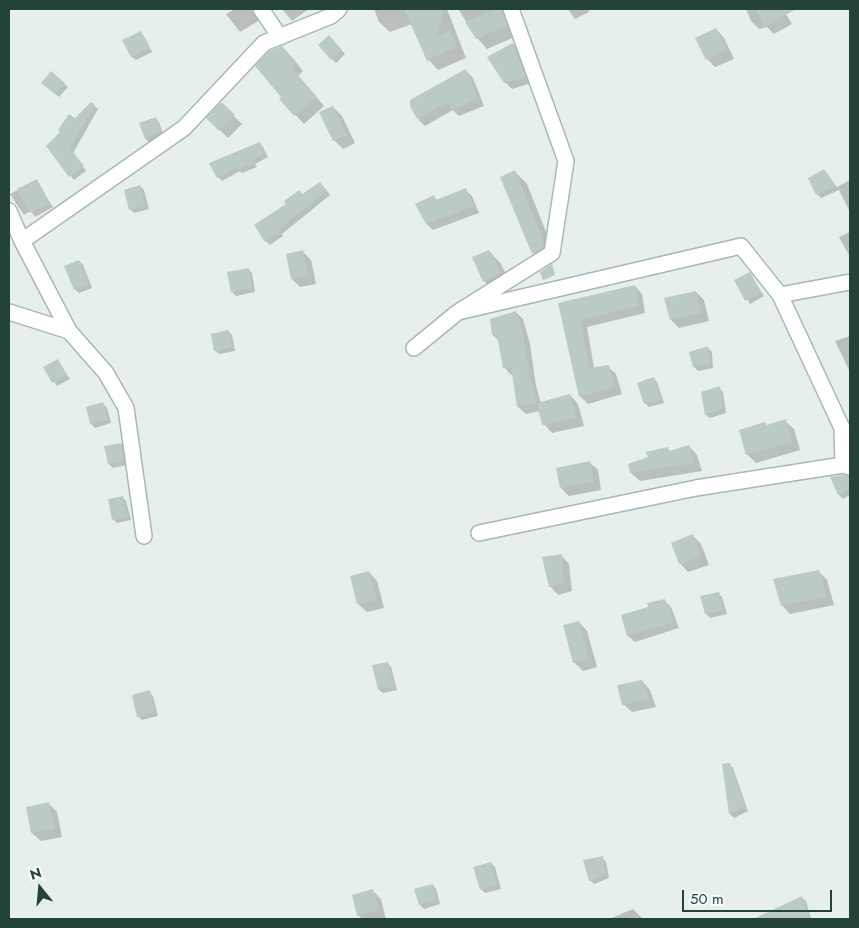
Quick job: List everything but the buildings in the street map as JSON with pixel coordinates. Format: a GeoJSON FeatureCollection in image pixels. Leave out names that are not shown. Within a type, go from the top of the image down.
{"type":"FeatureCollection","features":[{"type":"Feature","properties":{"kind":"street"},"geometry":{"type":"LineString","coordinates":[[261,9],[280,37]]}},
{"type":"Feature","properties":{"kind":"street"},"geometry":{"type":"LineString","coordinates":[[22,241],[184,128],[264,43],[331,16],[339,9]]}},
{"type":"Feature","properties":{"kind":"street"},"geometry":{"type":"LineString","coordinates":[[414,348],[458,312],[552,253],[566,161],[511,9]]}},
{"type":"Feature","properties":{"kind":"street"},"geometry":{"type":"LineString","coordinates":[[9,211],[22,241],[69,331],[106,373],[126,408],[144,536]]}},
{"type":"Feature","properties":{"kind":"street"},"geometry":{"type":"LineString","coordinates":[[458,312],[741,246],[780,295],[842,428],[847,466],[696,488],[479,533]]}},
{"type":"Feature","properties":{"kind":"street"},"geometry":{"type":"LineString","coordinates":[[780,295],[850,282]]}},
{"type":"Feature","properties":{"kind":"street"},"geometry":{"type":"LineString","coordinates":[[9,312],[69,331]]}}]}
